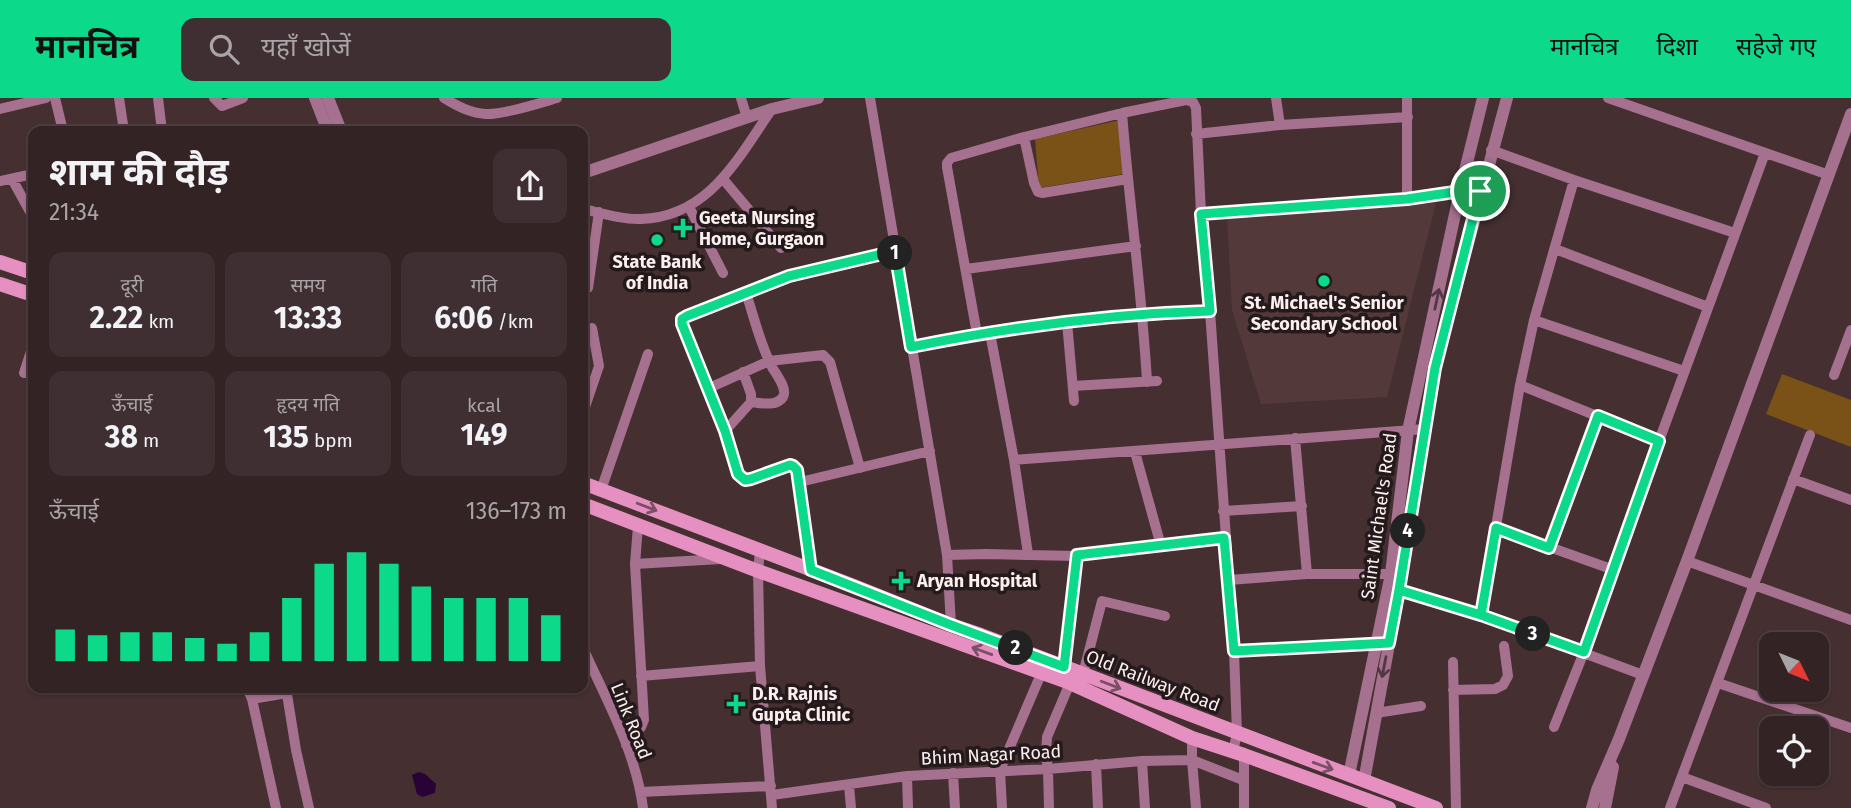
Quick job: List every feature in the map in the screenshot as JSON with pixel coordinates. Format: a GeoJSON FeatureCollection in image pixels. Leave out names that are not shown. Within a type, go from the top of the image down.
{"type":"FeatureCollection","features":[{"type":"Feature","properties":{"kind":"main road"},"geometry":{"type":"LineString","coordinates":[[0,262],[28,270]]}},
{"type":"Feature","properties":{"kind":"main road"},"geometry":{"type":"LineString","coordinates":[[0,284],[28,293]]}},
{"type":"Feature","properties":{"kind":"main road","name":"Old Railway Road"},"geometry":{"type":"LineString","coordinates":[[588,485],[951,625],[1192,738],[1389,808]]}},
{"type":"Feature","properties":{"kind":"main road","name":"Old Railway Road"},"geometry":{"type":"LineString","coordinates":[[588,507],[758,571],[1045,667],[1064,667],[1436,808]]}},
{"type":"Feature","properties":{"kind":"street"},"geometry":{"type":"LineString","coordinates":[[0,109],[47,98]]}},
{"type":"Feature","properties":{"kind":"street"},"geometry":{"type":"LineString","coordinates":[[55,98],[62,126]]}},
{"type":"Feature","properties":{"kind":"street"},"geometry":{"type":"LineString","coordinates":[[119,98],[123,126]]}},
{"type":"Feature","properties":{"kind":"street"},"geometry":{"type":"LineString","coordinates":[[158,98],[161,126]]}},
{"type":"Feature","properties":{"kind":"street"},"geometry":{"type":"LineString","coordinates":[[214,98],[222,106],[243,98]]}},
{"type":"Feature","properties":{"kind":"street"},"geometry":{"type":"LineString","coordinates":[[314,98],[326,126]]}},
{"type":"Feature","properties":{"kind":"street"},"geometry":{"type":"LineString","coordinates":[[328,98],[339,126]]}},
{"type":"Feature","properties":{"kind":"street"},"geometry":{"type":"LineString","coordinates":[[444,98],[461,108],[489,114],[557,98]]}},
{"type":"Feature","properties":{"kind":"street"},"geometry":{"type":"LineString","coordinates":[[517,98],[527,107]]}},
{"type":"Feature","properties":{"kind":"street"},"geometry":{"type":"LineString","coordinates":[[741,98],[747,118]]}},
{"type":"Feature","properties":{"kind":"street"},"geometry":{"type":"LineString","coordinates":[[588,171],[772,109],[818,98]]}},
{"type":"Feature","properties":{"kind":"street"},"geometry":{"type":"LineString","coordinates":[[870,98],[947,555],[951,625]]}},
{"type":"Feature","properties":{"kind":"street"},"geometry":{"type":"LineString","coordinates":[[1276,98],[1280,125]]}},
{"type":"Feature","properties":{"kind":"street"},"geometry":{"type":"LineString","coordinates":[[1407,98],[1407,199]]}},
{"type":"Feature","properties":{"kind":"street","name":"Saint Michael's Road"},"geometry":{"type":"LineString","coordinates":[[1364,781],[1376,713],[1408,431],[1483,98]]}},
{"type":"Feature","properties":{"kind":"street","name":"Saint Michael's Road"},"geometry":{"type":"LineString","coordinates":[[1349,775],[1382,643],[1399,590],[1435,368],[1480,191],[1507,98]]}},
{"type":"Feature","properties":{"kind":"street"},"geometry":{"type":"LineString","coordinates":[[1608,98],[1829,175]]}},
{"type":"Feature","properties":{"kind":"street"},"geometry":{"type":"LineString","coordinates":[[977,334],[947,163],[955,156],[1024,137],[1122,113],[1186,100],[1193,102],[1220,444],[1224,538],[1244,808]]}},
{"type":"Feature","properties":{"kind":"street"},"geometry":{"type":"LineString","coordinates":[[588,210],[639,219],[658,217],[689,207],[723,179],[772,109]]}},
{"type":"Feature","properties":{"kind":"street"},"geometry":{"type":"LineString","coordinates":[[1073,386],[1152,381],[1122,113]]}},
{"type":"Feature","properties":{"kind":"street"},"geometry":{"type":"LineString","coordinates":[[1592,808],[1687,561],[1851,114]]}},
{"type":"Feature","properties":{"kind":"street"},"geometry":{"type":"LineString","coordinates":[[1196,134],[1280,125],[1408,117]]}},
{"type":"Feature","properties":{"kind":"street"},"geometry":{"type":"LineString","coordinates":[[1024,137],[1038,192],[1128,179]]}},
{"type":"Feature","properties":{"kind":"street"},"geometry":{"type":"LineString","coordinates":[[1492,150],[1735,233]]}},
{"type":"Feature","properties":{"kind":"street"},"geometry":{"type":"LineString","coordinates":[[1554,727],[1584,652],[1765,153]]}},
{"type":"Feature","properties":{"kind":"street"},"geometry":{"type":"LineString","coordinates":[[0,181],[28,175]]}},
{"type":"Feature","properties":{"kind":"street"},"geometry":{"type":"LineString","coordinates":[[12,179],[28,208]]}},
{"type":"Feature","properties":{"kind":"street"},"geometry":{"type":"LineString","coordinates":[[723,179],[781,248]]}},
{"type":"Feature","properties":{"kind":"street"},"geometry":{"type":"LineString","coordinates":[[1481,615],[1520,385],[1534,320],[1574,180]]}},
{"type":"Feature","properties":{"kind":"street"},"geometry":{"type":"LineString","coordinates":[[1201,214],[1480,191]]}},
{"type":"Feature","properties":{"kind":"street"},"geometry":{"type":"LineString","coordinates":[[689,207],[723,273]]}},
{"type":"Feature","properties":{"kind":"street"},"geometry":{"type":"LineString","coordinates":[[588,288],[599,212]]}},
{"type":"Feature","properties":{"kind":"street"},"geometry":{"type":"LineString","coordinates":[[966,269],[1136,246]]}},
{"type":"Feature","properties":{"kind":"street"},"geometry":{"type":"LineString","coordinates":[[1555,249],[1708,307]]}},
{"type":"Feature","properties":{"kind":"street"},"geometry":{"type":"LineString","coordinates":[[811,570],[800,482],[795,468],[790,465],[745,480],[738,474],[725,431],[682,319],[789,276],[895,251]]}},
{"type":"Feature","properties":{"kind":"street"},"geometry":{"type":"LineString","coordinates":[[746,293],[769,361],[784,390],[781,400],[772,403],[751,402]]}},
{"type":"Feature","properties":{"kind":"street"},"geometry":{"type":"LineString","coordinates":[[911,347],[977,334],[1067,322],[1143,313],[1210,311]]}},
{"type":"Feature","properties":{"kind":"street"},"geometry":{"type":"LineString","coordinates":[[1534,320],[1684,371]]}},
{"type":"Feature","properties":{"kind":"street"},"geometry":{"type":"LineString","coordinates":[[1067,322],[1074,401]]}},
{"type":"Feature","properties":{"kind":"street"},"geometry":{"type":"LineString","coordinates":[[588,398],[599,366],[592,328]]}},
{"type":"Feature","properties":{"kind":"street"},"geometry":{"type":"LineString","coordinates":[[1834,375],[1851,330]]}},
{"type":"Feature","properties":{"kind":"street"},"geometry":{"type":"LineString","coordinates":[[990,332],[1028,554]]}},
{"type":"Feature","properties":{"kind":"street"},"geometry":{"type":"LineString","coordinates":[[707,389],[769,361],[820,354],[826,356],[860,468]]}},
{"type":"Feature","properties":{"kind":"street"},"geometry":{"type":"LineString","coordinates":[[601,490],[648,355]]}},
{"type":"Feature","properties":{"kind":"street"},"geometry":{"type":"LineString","coordinates":[[24,373],[28,361]]}},
{"type":"Feature","properties":{"kind":"street"},"geometry":{"type":"LineString","coordinates":[[725,431],[751,402],[743,372]]}},
{"type":"Feature","properties":{"kind":"street"},"geometry":{"type":"LineString","coordinates":[[1520,385],[1659,441]]}},
{"type":"Feature","properties":{"kind":"street"},"geometry":{"type":"LineString","coordinates":[[1549,548],[1598,416]]}},
{"type":"Feature","properties":{"kind":"street"},"geometry":{"type":"LineString","coordinates":[[1014,460],[1425,429]]}},
{"type":"Feature","properties":{"kind":"street"},"geometry":{"type":"LineString","coordinates":[[1670,808],[1810,435]]}},
{"type":"Feature","properties":{"kind":"street"},"geometry":{"type":"LineString","coordinates":[[1296,438],[1307,574]]}},
{"type":"Feature","properties":{"kind":"street"},"geometry":{"type":"LineString","coordinates":[[800,482],[930,451]]}},
{"type":"Feature","properties":{"kind":"street"},"geometry":{"type":"LineString","coordinates":[[1135,452],[1161,546]]}},
{"type":"Feature","properties":{"kind":"street"},"geometry":{"type":"LineString","coordinates":[[1793,479],[1851,500]]}},
{"type":"Feature","properties":{"kind":"street"},"geometry":{"type":"LineString","coordinates":[[1223,511],[1302,506]]}},
{"type":"Feature","properties":{"kind":"street"},"geometry":{"type":"LineString","coordinates":[[626,745],[644,720],[635,564],[638,526]]}},
{"type":"Feature","properties":{"kind":"street"},"geometry":{"type":"LineString","coordinates":[[1496,528],[1614,570]]}},
{"type":"Feature","properties":{"kind":"street"},"geometry":{"type":"LineString","coordinates":[[947,555],[1077,555],[1224,538]]}},
{"type":"Feature","properties":{"kind":"street"},"geometry":{"type":"LineString","coordinates":[[760,551],[760,666],[772,808]]}},
{"type":"Feature","properties":{"kind":"street"},"geometry":{"type":"LineString","coordinates":[[1064,667],[1077,555]]}},
{"type":"Feature","properties":{"kind":"street"},"geometry":{"type":"LineString","coordinates":[[635,564],[728,559]]}},
{"type":"Feature","properties":{"kind":"street"},"geometry":{"type":"LineString","coordinates":[[1687,561],[1851,620]]}},
{"type":"Feature","properties":{"kind":"street"},"geometry":{"type":"LineString","coordinates":[[1229,580],[1307,574],[1391,574]]}},
{"type":"Feature","properties":{"kind":"street"},"geometry":{"type":"LineString","coordinates":[[1399,590],[1481,615],[1643,675]]}},
{"type":"Feature","properties":{"kind":"street"},"geometry":{"type":"LineString","coordinates":[[1083,674],[1102,601],[1165,616]]}},
{"type":"Feature","properties":{"kind":"street"},"geometry":{"type":"LineString","coordinates":[[1234,651],[1382,643]]}},
{"type":"Feature","properties":{"kind":"street"},"geometry":{"type":"LineString","coordinates":[[1453,690],[1495,689],[1503,685],[1507,676],[1504,646]]}},
{"type":"Feature","properties":{"kind":"street","name":"Link Road"},"geometry":{"type":"LineString","coordinates":[[588,659],[626,745],[641,792],[643,808]]}},
{"type":"Feature","properties":{"kind":"street"},"geometry":{"type":"LineString","coordinates":[[1453,662],[1456,808]]}},
{"type":"Feature","properties":{"kind":"street"},"geometry":{"type":"LineString","coordinates":[[641,676],[760,666]]}},
{"type":"Feature","properties":{"kind":"street"},"geometry":{"type":"LineString","coordinates":[[1002,808],[1000,770],[1045,667]]}},
{"type":"Feature","properties":{"kind":"street"},"geometry":{"type":"LineString","coordinates":[[1718,682],[1851,728]]}},
{"type":"Feature","properties":{"kind":"street"},"geometry":{"type":"LineString","coordinates":[[1049,808],[1047,737],[1070,683]]}},
{"type":"Feature","properties":{"kind":"street"},"geometry":{"type":"LineString","coordinates":[[249,693],[276,808]]}},
{"type":"Feature","properties":{"kind":"street"},"geometry":{"type":"LineString","coordinates":[[252,699],[275,693]]}},
{"type":"Feature","properties":{"kind":"street"},"geometry":{"type":"LineString","coordinates":[[286,693],[309,808]]}},
{"type":"Feature","properties":{"kind":"street"},"geometry":{"type":"LineString","coordinates":[[1376,713],[1421,706]]}},
{"type":"Feature","properties":{"kind":"street"},"geometry":{"type":"LineString","coordinates":[[1192,738],[1195,808]]}},
{"type":"Feature","properties":{"kind":"street"},"geometry":{"type":"LineString","coordinates":[[1605,808],[1619,739]]}},
{"type":"Feature","properties":{"kind":"street"},"geometry":{"type":"LineString","coordinates":[[1192,760],[1243,780]]}},
{"type":"Feature","properties":{"kind":"street","name":"Bhim Nagar Road"},"geometry":{"type":"LineString","coordinates":[[641,792],[772,791],[849,785],[907,776],[1192,760]]}},
{"type":"Feature","properties":{"kind":"street"},"geometry":{"type":"LineString","coordinates":[[1142,761],[1145,808]]}},
{"type":"Feature","properties":{"kind":"street"},"geometry":{"type":"LineString","coordinates":[[1096,764],[1098,808]]}},
{"type":"Feature","properties":{"kind":"street"},"geometry":{"type":"LineString","coordinates":[[953,773],[955,808]]}},
{"type":"Feature","properties":{"kind":"street"},"geometry":{"type":"LineString","coordinates":[[907,776],[908,808]]}},
{"type":"Feature","properties":{"kind":"street"},"geometry":{"type":"LineString","coordinates":[[1682,778],[1766,808]]}},
{"type":"Feature","properties":{"kind":"street"},"geometry":{"type":"LineString","coordinates":[[849,785],[851,808]]}},
{"type":"Feature","properties":{"kind":"shaded area"},"geometry":{"type":"Polygon","coordinates":[[[1120,120],[1124,174],[1039,188],[1035,139],[1120,120]]]}},
{"type":"Feature","properties":{"kind":"shaded area","name":"St. Michael's Senior Secondary School"},"geometry":{"type":"Polygon","coordinates":[[[1436,203],[1387,397],[1261,404],[1232,310],[1227,216],[1436,203]]]}},
{"type":"Feature","properties":{"kind":"shaded area"},"geometry":{"type":"Polygon","coordinates":[[[1782,374],[1851,400],[1851,447],[1766,414],[1782,374]]]}},
{"type":"Feature","properties":{"kind":"shaded area"},"geometry":{"type":"Polygon","coordinates":[[[419,772],[436,784],[435,793],[422,797],[417,794],[412,775],[419,772]]]}},
{"type":"Feature","properties":{"kind":"place","name":"Geeta Nursing Home, Gurgaon"},"geometry":{"type":"Point","coordinates":[683,228]}},
{"type":"Feature","properties":{"kind":"place","name":"State Bank of India"},"geometry":{"type":"Point","coordinates":[657,240]}},
{"type":"Feature","properties":{"kind":"place","name":"St. Michael's Senior Secondary School"},"geometry":{"type":"Point","coordinates":[1324,281]}},
{"type":"Feature","properties":{"kind":"place","name":"Aryan Hospital"},"geometry":{"type":"Point","coordinates":[901,581]}},
{"type":"Feature","properties":{"kind":"place","name":"D.R. Rajnis Gupta Clinic"},"geometry":{"type":"Point","coordinates":[736,704]}},
{"type":"Feature","properties":{"kind":"route"},"geometry":{"type":"LineString","coordinates":[[1480,191],[1201,214],[1210,311],[1143,313],[1067,322],[977,334],[911,347],[895,251],[789,276],[687,316],[682,319],[682,324],[725,431],[738,474],[745,480],[790,465],[797,470],[811,570],[1064,667],[1077,555],[1224,538],[1234,651],[1389,643],[1399,590],[1481,615],[1584,652],[1659,441],[1598,416],[1549,548],[1496,528],[1481,615],[1417,595],[1399,590],[1440,343],[1480,191]]}}]}
